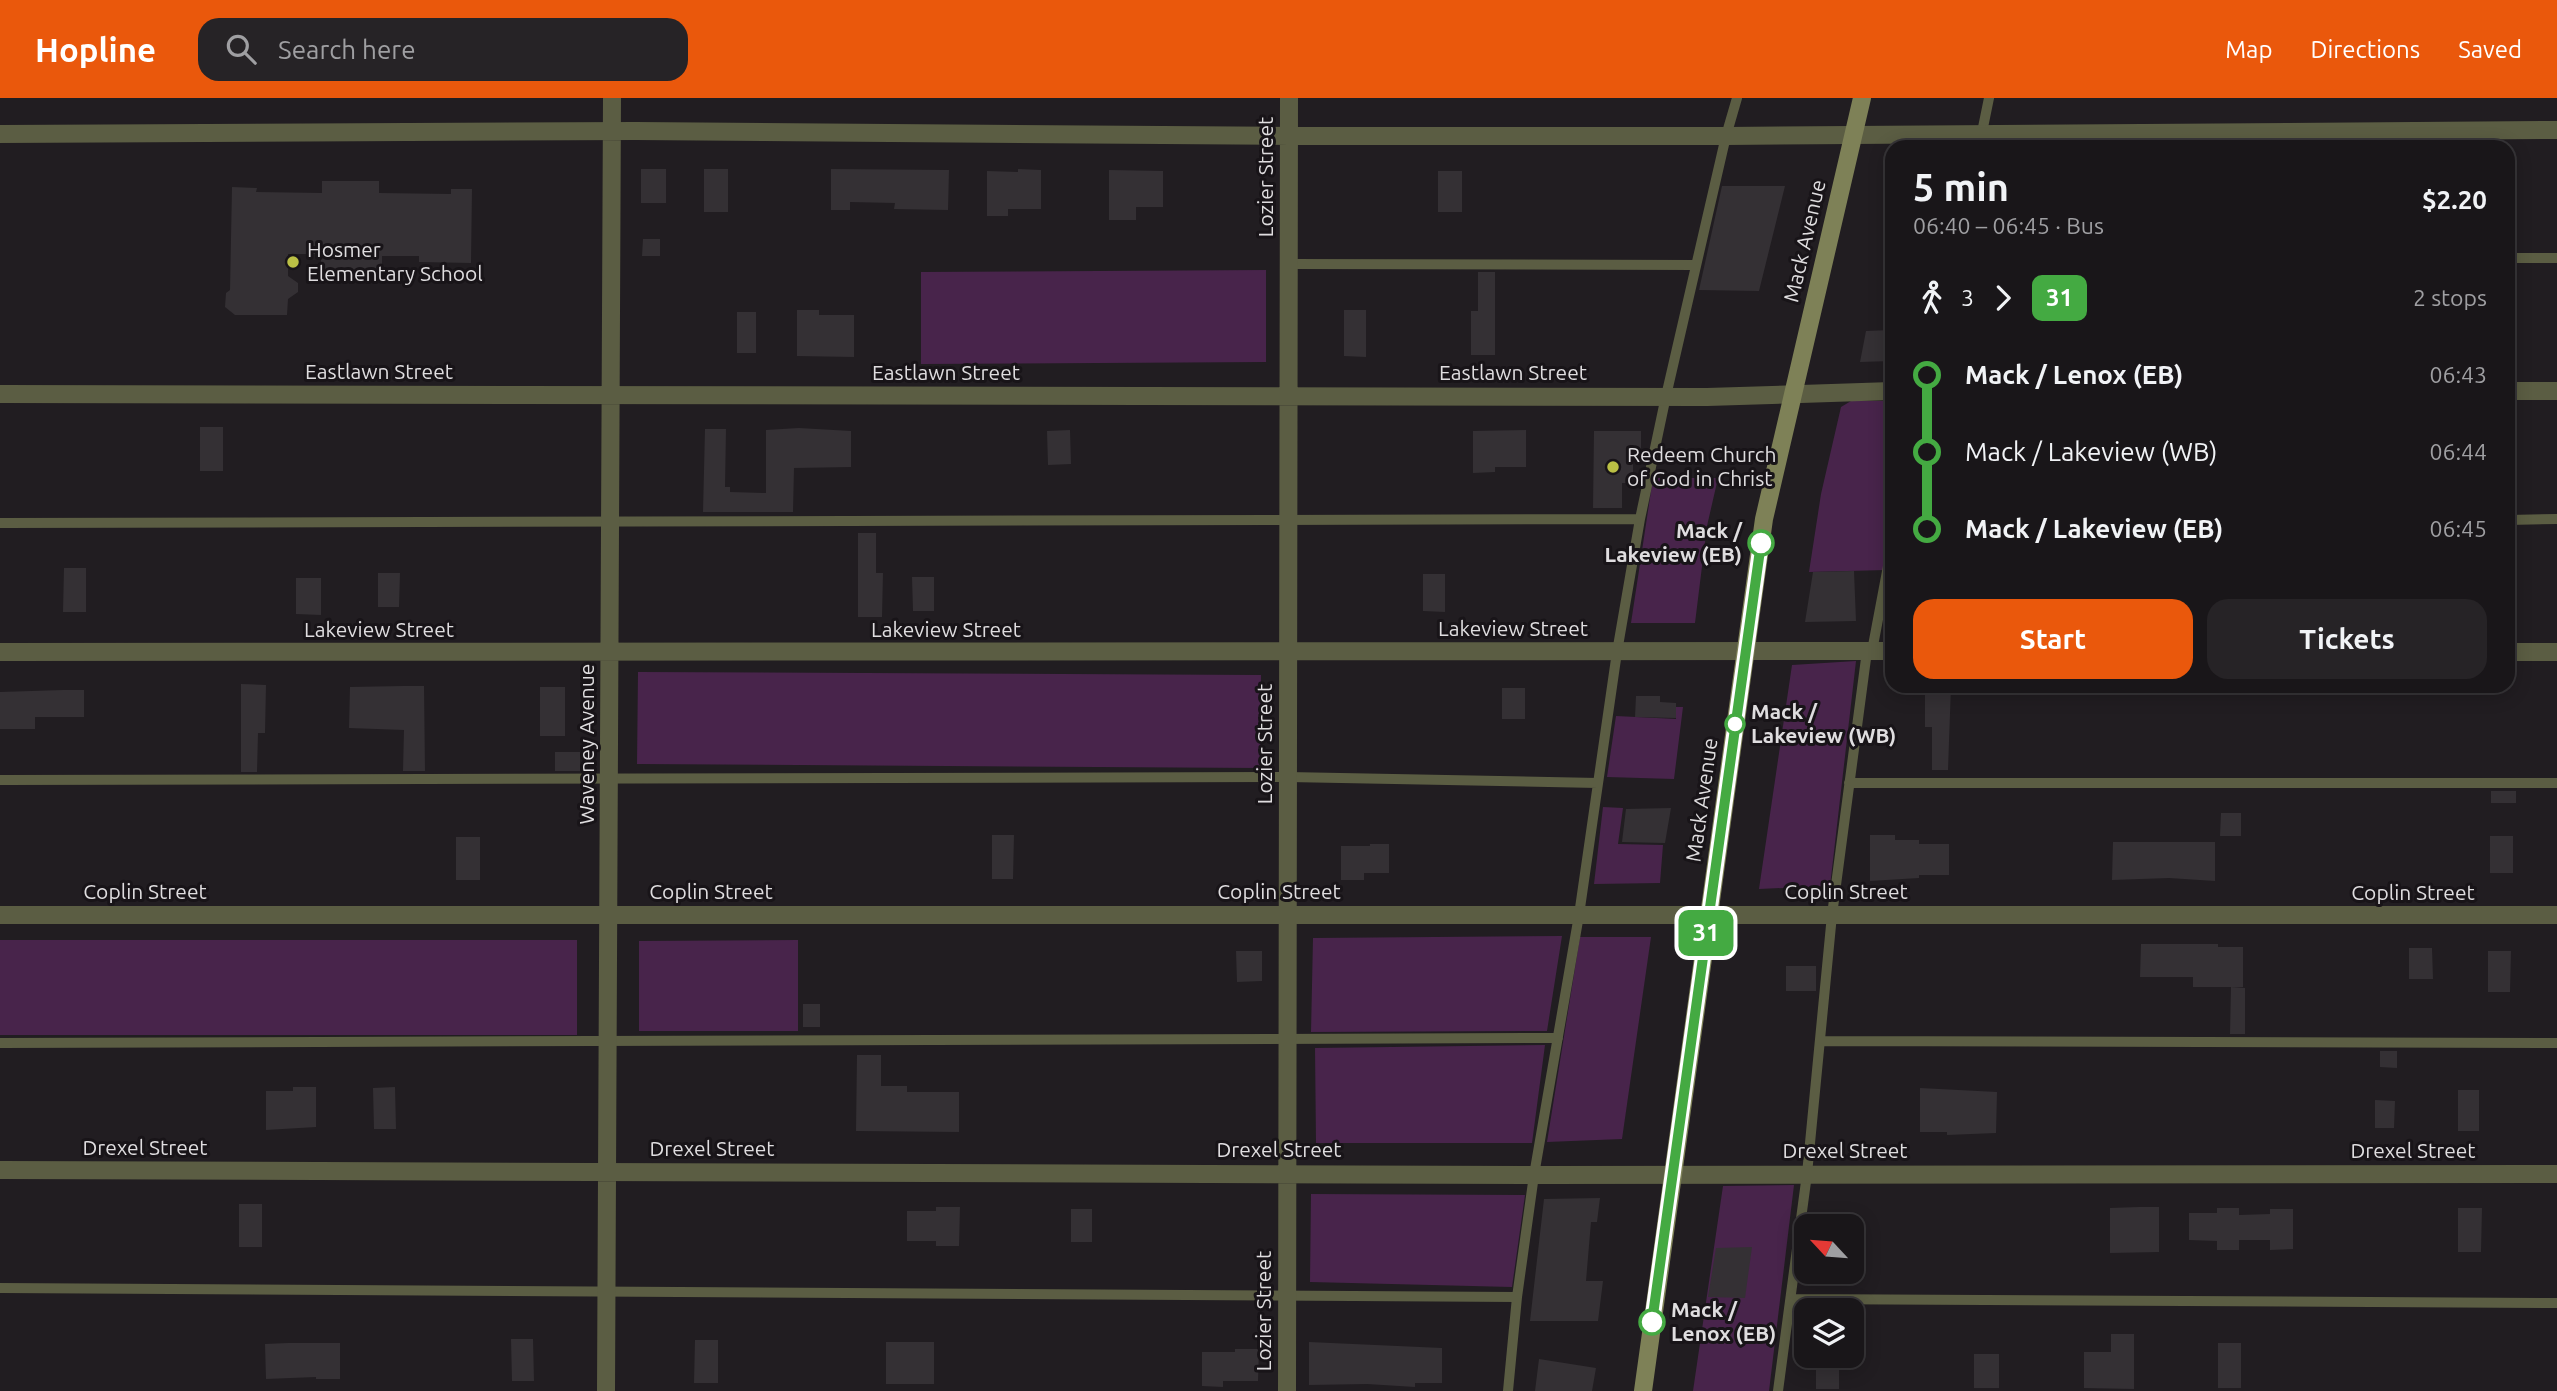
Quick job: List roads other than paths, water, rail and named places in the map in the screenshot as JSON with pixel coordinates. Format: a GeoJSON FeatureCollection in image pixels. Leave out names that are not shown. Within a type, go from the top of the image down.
{"type":"FeatureCollection","features":[{"type":"Feature","properties":{"kind":"main road","name":"Mack Avenue"},"geometry":{"type":"LineString","coordinates":[[1643,1391],[1764,519],[1862,98]]}},
{"type":"Feature","properties":{"kind":"street","name":"Waveney Avenue"},"geometry":{"type":"LineString","coordinates":[[606,1391],[612,98]]}},
{"type":"Feature","properties":{"kind":"street","name":"Lozier Street"},"geometry":{"type":"LineString","coordinates":[[1287,1391],[1290,98]]}},
{"type":"Feature","properties":{"kind":"street"},"geometry":{"type":"LineString","coordinates":[[0,134],[612,131],[1289,136],[1853,135],[1981,140],[2557,130]]}},
{"type":"Feature","properties":{"kind":"street","name":"Eastlawn Street"},"geometry":{"type":"LineString","coordinates":[[0,394],[1666,396],[1885,391]]}},
{"type":"Feature","properties":{"kind":"street"},"geometry":{"type":"LineString","coordinates":[[2515,391],[2557,391]]}},
{"type":"Feature","properties":{"kind":"street","name":"Lakeview Street"},"geometry":{"type":"LineString","coordinates":[[0,652],[1885,652]]}},
{"type":"Feature","properties":{"kind":"street"},"geometry":{"type":"LineString","coordinates":[[2515,652],[2557,652]]}},
{"type":"Feature","properties":{"kind":"street","name":"Coplin Street"},"geometry":{"type":"LineString","coordinates":[[0,915],[2557,915]]}},
{"type":"Feature","properties":{"kind":"street","name":"Drexel Street"},"geometry":{"type":"LineString","coordinates":[[0,1170],[1534,1175],[2557,1174]]}},
{"type":"Feature","properties":{"kind":"lane"},"geometry":{"type":"LineString","coordinates":[[1508,1391],[1517,1297],[1534,1175],[1579,915],[1616,652],[1666,396],[1737,98]]}},
{"type":"Feature","properties":{"kind":"lane"},"geometry":{"type":"LineString","coordinates":[[1981,140],[1989,98]]}},
{"type":"Feature","properties":{"kind":"lane"},"geometry":{"type":"LineString","coordinates":[[2515,258],[2557,258]]}},
{"type":"Feature","properties":{"kind":"lane"},"geometry":{"type":"LineString","coordinates":[[1289,264],[1696,265]]}},
{"type":"Feature","properties":{"kind":"lane"},"geometry":{"type":"LineString","coordinates":[[0,523],[1640,519]]}},
{"type":"Feature","properties":{"kind":"lane"},"geometry":{"type":"LineString","coordinates":[[2515,520],[2557,519]]}},
{"type":"Feature","properties":{"kind":"lane"},"geometry":{"type":"LineString","coordinates":[[1778,1391],[1807,1174],[1832,915],[1849,783],[1870,651],[1885,579]]}},
{"type":"Feature","properties":{"kind":"lane"},"geometry":{"type":"LineString","coordinates":[[0,780],[1288,777],[1598,783]]}},
{"type":"Feature","properties":{"kind":"lane"},"geometry":{"type":"LineString","coordinates":[[1849,783],[2557,783]]}},
{"type":"Feature","properties":{"kind":"lane"},"geometry":{"type":"LineString","coordinates":[[0,1043],[1558,1038]]}},
{"type":"Feature","properties":{"kind":"lane"},"geometry":{"type":"LineString","coordinates":[[1820,1041],[2557,1043]]}},
{"type":"Feature","properties":{"kind":"lane"},"geometry":{"type":"LineString","coordinates":[[0,1288],[1517,1297]]}},
{"type":"Feature","properties":{"kind":"lane"},"geometry":{"type":"LineString","coordinates":[[1791,1300],[2557,1303]]}},
{"type":"Feature","properties":{"kind":"place","name":"Hosmer Elementary School"},"geometry":{"type":"Point","coordinates":[293,262]}},
{"type":"Feature","properties":{"kind":"place","name":"Redeem Church of God in Christ"},"geometry":{"type":"Point","coordinates":[1613,467]}},
{"type":"Feature","properties":{"kind":"place","name":"Mack / Lakeview (EB)"},"geometry":{"type":"Point","coordinates":[1761,543]}},
{"type":"Feature","properties":{"kind":"place","name":"Mack / Lakeview (WB)"},"geometry":{"type":"Point","coordinates":[1735,724]}},
{"type":"Feature","properties":{"kind":"place","name":"Mack / Lenox (EB)"},"geometry":{"type":"Point","coordinates":[1652,1322]}}]}
